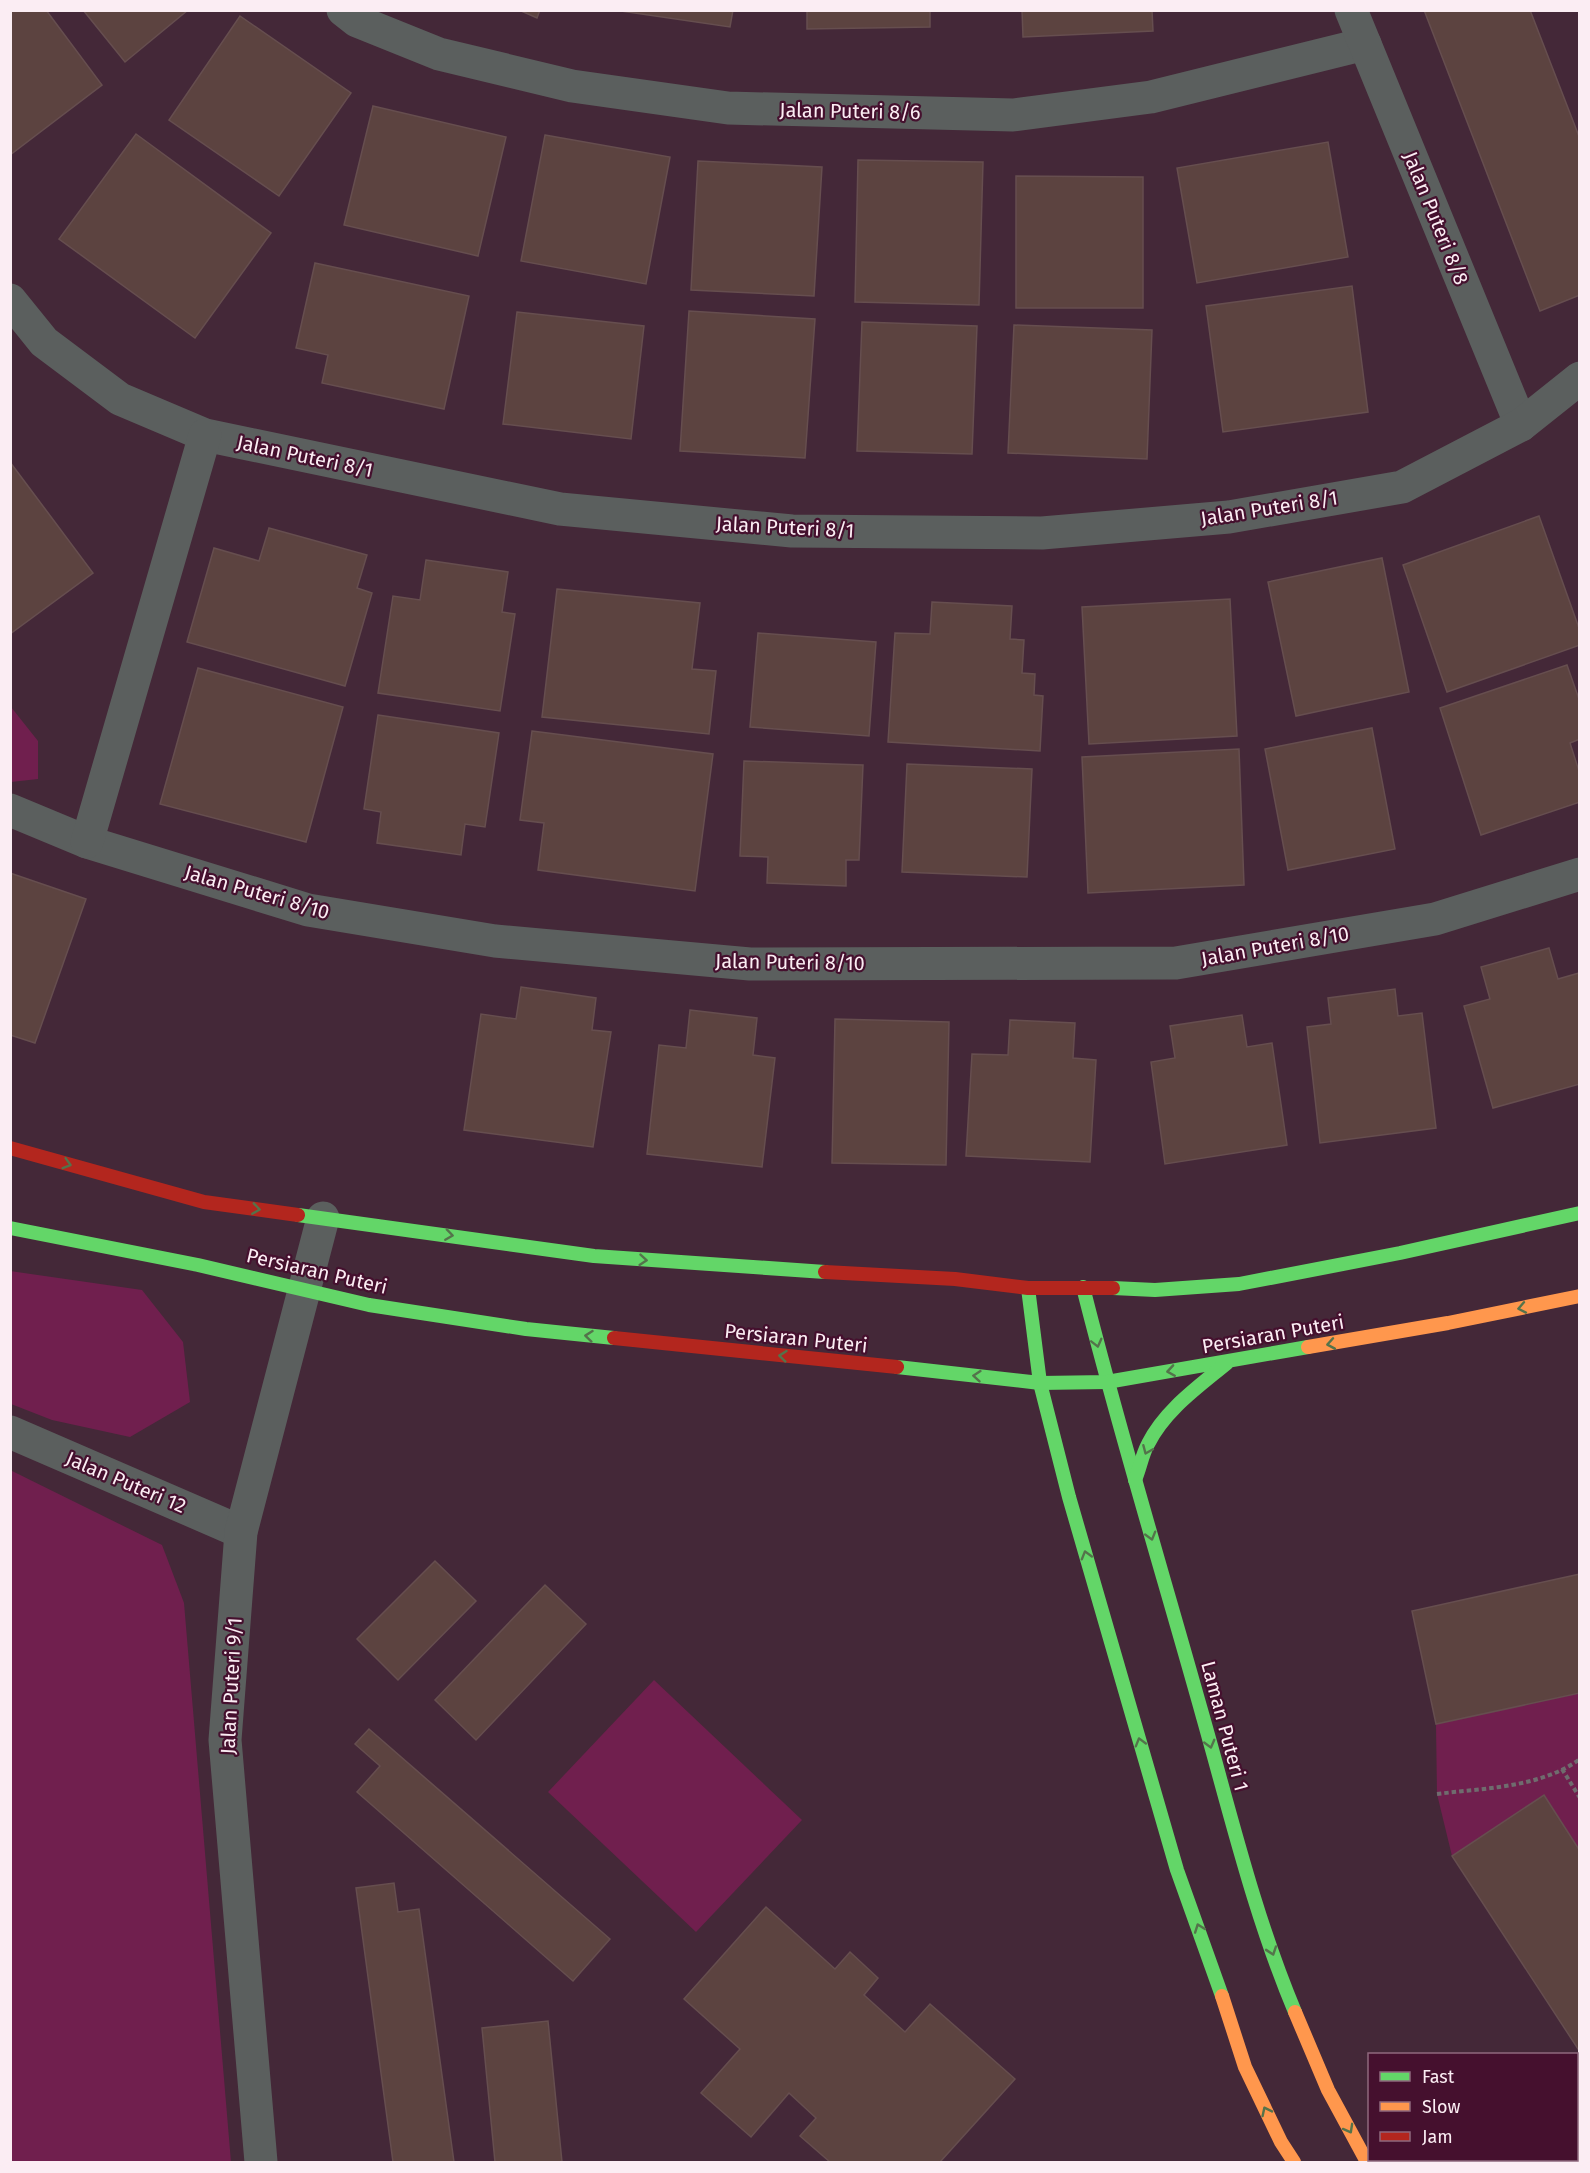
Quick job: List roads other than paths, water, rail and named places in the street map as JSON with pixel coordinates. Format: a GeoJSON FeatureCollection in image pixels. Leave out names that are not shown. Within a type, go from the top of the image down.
{"type":"FeatureCollection","features":[{"type":"Feature","properties":{"kind":"main road"},"geometry":{"type":"LineString","coordinates":[[10,1148],[204,1202],[594,1256],[691,1264],[955,1279],[1028,1288],[1083,1287],[1155,1290],[1239,1284],[1580,1213]]}},
{"type":"Feature","properties":{"kind":"main road","name":"Persiaran Puteri"},"geometry":{"type":"LineString","coordinates":[[10,1228],[198,1264],[369,1305],[526,1329],[1040,1383],[1107,1382],[1448,1323],[1580,1296]]}},
{"type":"Feature","properties":{"kind":"main road","name":"Laman Puteri 1"},"geometry":{"type":"LineString","coordinates":[[1083,1287],[1107,1382],[1242,1862],[1286,1991],[1328,2090],[1367,2163]]}},
{"type":"Feature","properties":{"kind":"main road"},"geometry":{"type":"LineString","coordinates":[[1028,1288],[1040,1383],[1069,1497],[1178,1870],[1212,1964],[1245,2067],[1281,2142],[1294,2163]]}},
{"type":"Feature","properties":{"kind":"main road"},"geometry":{"type":"LineString","coordinates":[[1135,1480],[1148,1445],[1164,1420],[1184,1398],[1228,1361]]}},
{"type":"Feature","properties":{"kind":"street","name":"Jalan Puteri 8/6"},"geometry":{"type":"LineString","coordinates":[[343,10],[357,21],[439,54],[572,86],[728,108],[1013,115],[1151,97],[1365,44]]}},
{"type":"Feature","properties":{"kind":"street","name":"Jalan Puteri 8/8"},"geometry":{"type":"LineString","coordinates":[[1351,10],[1521,425]]}},
{"type":"Feature","properties":{"kind":"street","name":"Jalan Puteri 8/1"},"geometry":{"type":"LineString","coordinates":[[10,300],[44,342],[120,399],[205,435],[560,509],[792,531],[1042,533],[1229,517],[1402,487],[1521,425],[1580,378]]}},
{"type":"Feature","properties":{"kind":"street"},"geometry":{"type":"LineString","coordinates":[[87,842],[205,435]]}},
{"type":"Feature","properties":{"kind":"street","name":"Jalan Puteri 8/10"},"geometry":{"type":"LineString","coordinates":[[10,810],[87,842],[308,910],[495,940],[750,964],[1176,963],[1436,919],[1580,874]]}},
{"type":"Feature","properties":{"kind":"street","name":"Jalan Puteri 9/1"},"geometry":{"type":"LineString","coordinates":[[261,2163],[225,1740],[241,1532],[323,1218]]}},
{"type":"Feature","properties":{"kind":"street","name":"Jalan Puteri 12"},"geometry":{"type":"LineString","coordinates":[[10,1432],[241,1532]]}}]}
